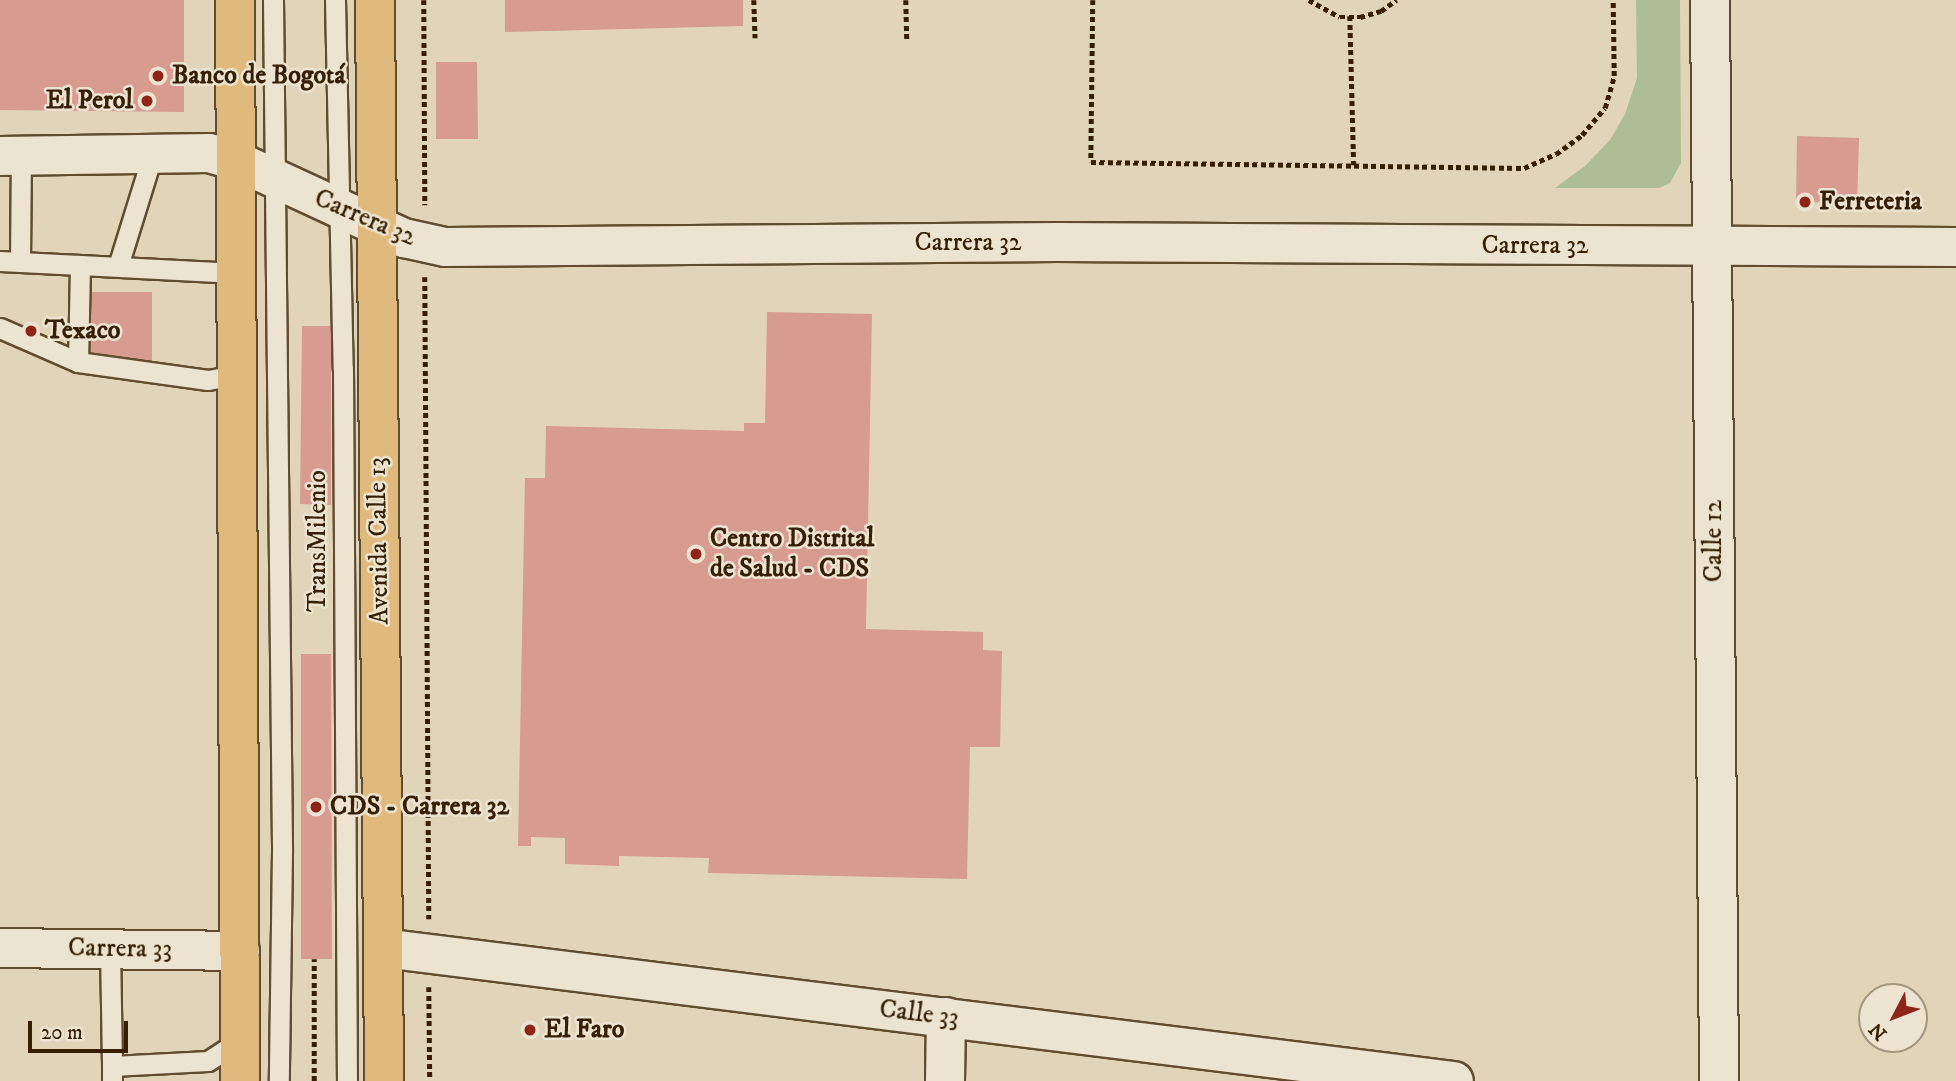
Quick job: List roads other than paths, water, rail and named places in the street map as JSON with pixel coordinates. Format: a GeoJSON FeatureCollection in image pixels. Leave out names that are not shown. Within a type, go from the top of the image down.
{"type":"FeatureCollection","features":[{"type":"Feature","properties":{"kind":"main road"},"geometry":{"type":"LineString","coordinates":[[235,0],[240,1081]]}},
{"type":"Feature","properties":{"kind":"main road","name":"Avenida Calle 13"},"geometry":{"type":"LineString","coordinates":[[375,0],[384,1081]]}},
{"type":"Feature","properties":{"kind":"street","name":"Calle 12"},"geometry":{"type":"LineString","coordinates":[[1710,0],[1718,1081]]}},
{"type":"Feature","properties":{"kind":"street","name":"Carrera 32"},"geometry":{"type":"LineString","coordinates":[[11,156],[209,153],[237,161],[377,226],[425,245],[445,247],[1058,242],[1956,247]]}},
{"type":"Feature","properties":{"kind":"street","name":"Carrera 33"},"geometry":{"type":"LineString","coordinates":[[0,948],[240,951]]}},
{"type":"Feature","properties":{"kind":"street","name":"Calle 33"},"geometry":{"type":"LineString","coordinates":[[383,948],[1454,1081]]}},
{"type":"Feature","properties":{"kind":"street"},"geometry":{"type":"LineString","coordinates":[[945,1081],[946,1017]]}},
{"type":"Feature","properties":{"kind":"lane","name":"TransMilenio"},"geometry":{"type":"LineString","coordinates":[[273,0],[272,178],[282,852],[279,1081]]}},
{"type":"Feature","properties":{"kind":"lane","name":"TransMilenio"},"geometry":{"type":"LineString","coordinates":[[335,0],[341,209],[346,1081]]}},
{"type":"Feature","properties":{"kind":"lane"},"geometry":{"type":"LineString","coordinates":[[119,264],[153,153]]}},
{"type":"Feature","properties":{"kind":"lane"},"geometry":{"type":"LineString","coordinates":[[11,156],[20,262]]}},
{"type":"Feature","properties":{"kind":"lane"},"geometry":{"type":"LineString","coordinates":[[0,261],[119,264],[237,273]]}},
{"type":"Feature","properties":{"kind":"lane"},"geometry":{"type":"LineString","coordinates":[[78,362],[80,265]]}},
{"type":"Feature","properties":{"kind":"lane"},"geometry":{"type":"LineString","coordinates":[[0,328],[78,362],[208,380],[237,375]]}},
{"type":"Feature","properties":{"kind":"lane"},"geometry":{"type":"LineString","coordinates":[[110,949],[112,1074],[208,1061],[240,1040]]}},
{"type":"Feature","properties":{"kind":"place","name":"Banco de Bogotá"},"geometry":{"type":"Point","coordinates":[158,76]}},
{"type":"Feature","properties":{"kind":"place","name":"El Perol"},"geometry":{"type":"Point","coordinates":[147,101]}},
{"type":"Feature","properties":{"kind":"place","name":"Ferreteria"},"geometry":{"type":"Point","coordinates":[1805,202]}},
{"type":"Feature","properties":{"kind":"place","name":"Texaco"},"geometry":{"type":"Point","coordinates":[31,331]}},
{"type":"Feature","properties":{"kind":"place","name":"Centro Distrital de Salud - CDS"},"geometry":{"type":"Point","coordinates":[696,554]}},
{"type":"Feature","properties":{"kind":"place","name":"CDS - Carrera 32"},"geometry":{"type":"Point","coordinates":[316,807]}},
{"type":"Feature","properties":{"kind":"place","name":"El Faro"},"geometry":{"type":"Point","coordinates":[530,1030]}}]}
